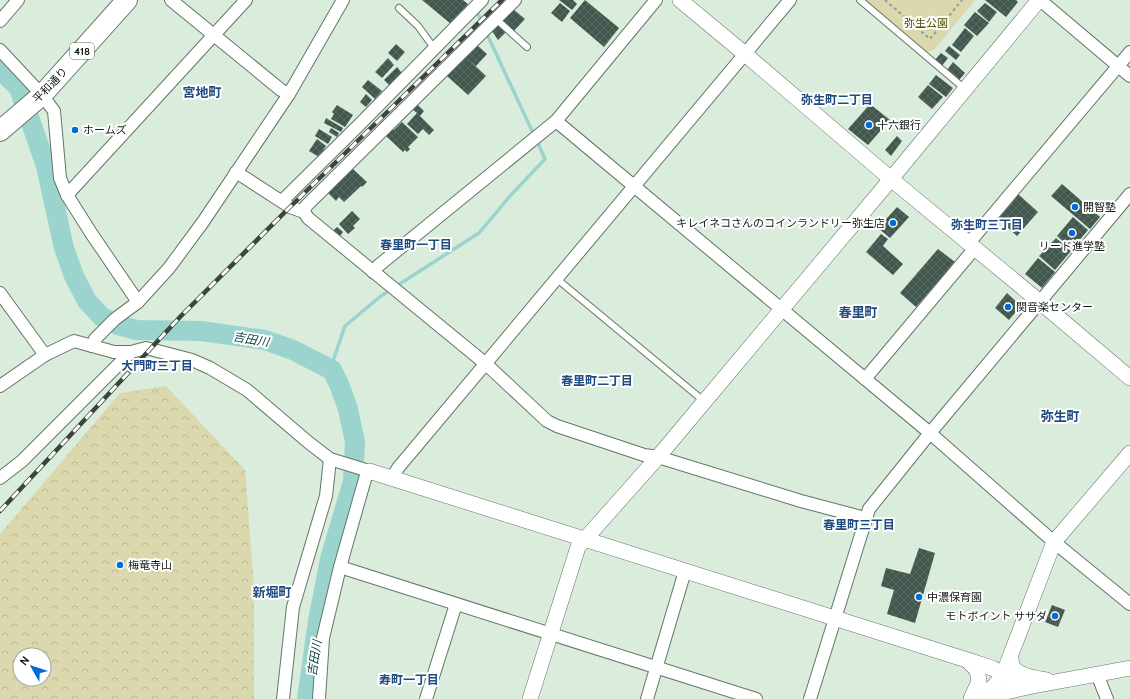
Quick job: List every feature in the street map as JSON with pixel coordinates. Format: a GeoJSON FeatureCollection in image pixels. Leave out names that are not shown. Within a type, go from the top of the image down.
{"type":"FeatureCollection","features":[{"type":"Feature","properties":{"kind":"highway","name":"平和通り"},"geometry":{"type":"LineString","coordinates":[[0,131],[33,103],[127,0]]}},
{"type":"Feature","properties":{"kind":"street"},"geometry":{"type":"LineString","coordinates":[[0,21],[18,0]]}},
{"type":"Feature","properties":{"kind":"street"},"geometry":{"type":"LineString","coordinates":[[171,0],[281,90],[289,94]]}},
{"type":"Feature","properties":{"kind":"street"},"geometry":{"type":"LineString","coordinates":[[67,195],[246,0]]}},
{"type":"Feature","properties":{"kind":"street"},"geometry":{"type":"LineString","coordinates":[[93,342],[115,319],[138,302],[169,268],[199,228],[289,94],[343,0]]}},
{"type":"Feature","properties":{"kind":"street"},"geometry":{"type":"LineString","coordinates":[[282,201],[482,0]]}},
{"type":"Feature","properties":{"kind":"street"},"geometry":{"type":"LineString","coordinates":[[304,212],[306,206],[515,0]]}},
{"type":"Feature","properties":{"kind":"street"},"geometry":{"type":"LineString","coordinates":[[373,272],[378,266],[556,121],[656,0]]}},
{"type":"Feature","properties":{"kind":"street"},"geometry":{"type":"LineString","coordinates":[[680,0],[891,179],[1130,378]]}},
{"type":"Feature","properties":{"kind":"street"},"geometry":{"type":"LineString","coordinates":[[392,478],[398,468],[790,0]]}},
{"type":"Feature","properties":{"kind":"street"},"geometry":{"type":"LineString","coordinates":[[530,699],[578,547],[705,402],[1039,0],[1130,76]]}},
{"type":"Feature","properties":{"kind":"street"},"geometry":{"type":"LineString","coordinates":[[0,50],[33,103],[54,111],[60,178],[67,195],[138,302]]}},
{"type":"Feature","properties":{"kind":"street"},"geometry":{"type":"LineString","coordinates":[[865,379],[972,245],[1130,52]]}},
{"type":"Feature","properties":{"kind":"street"},"geometry":{"type":"LineString","coordinates":[[556,121],[930,433],[1054,542],[1130,604]]}},
{"type":"Feature","properties":{"kind":"street"},"geometry":{"type":"LineString","coordinates":[[236,172],[290,207],[304,212],[308,218],[486,364],[547,421],[557,426],[637,452],[658,457],[801,501],[865,518]]}},
{"type":"Feature","properties":{"kind":"street"},"geometry":{"type":"LineString","coordinates":[[810,699],[869,509],[930,433],[1130,194]]}},
{"type":"Feature","properties":{"kind":"street"},"geometry":{"type":"LineString","coordinates":[[0,294],[45,355]]}},
{"type":"Feature","properties":{"kind":"street"},"geometry":{"type":"LineString","coordinates":[[0,386],[45,355],[74,340],[93,342],[114,352],[131,352],[146,348],[192,360],[210,368],[247,390],[308,442],[334,460],[836,617],[997,671],[1026,687]]}},
{"type":"Feature","properties":{"kind":"street"},"geometry":{"type":"LineString","coordinates":[[0,478],[22,461],[131,352]]}},
{"type":"Feature","properties":{"kind":"street"},"geometry":{"type":"LineString","coordinates":[[976,698],[995,685],[997,671],[1011,658],[1054,542],[1130,453]]}},
{"type":"Feature","properties":{"kind":"street"},"geometry":{"type":"LineString","coordinates":[[282,699],[293,607],[326,496],[334,460]]}},
{"type":"Feature","properties":{"kind":"street"},"geometry":{"type":"LineString","coordinates":[[319,699],[323,638],[340,567],[365,479],[364,469]]}},
{"type":"Feature","properties":{"kind":"street"},"geometry":{"type":"LineString","coordinates":[[340,567],[756,699]]}},
{"type":"Feature","properties":{"kind":"street"},"geometry":{"type":"LineString","coordinates":[[647,699],[685,570]]}},
{"type":"Feature","properties":{"kind":"street"},"geometry":{"type":"LineString","coordinates":[[426,699],[456,604]]}},
{"type":"Feature","properties":{"kind":"street"},"geometry":{"type":"LineString","coordinates":[[1011,658],[1014,668],[1023,674],[1035,678],[1058,681]]}},
{"type":"Feature","properties":{"kind":"street"},"geometry":{"type":"LineString","coordinates":[[967,660],[978,670],[976,698]]}},
{"type":"Feature","properties":{"kind":"street"},"geometry":{"type":"LineString","coordinates":[[976,698],[1026,687],[1130,668]]}},
{"type":"Feature","properties":{"kind":"street"},"geometry":{"type":"LineString","coordinates":[[1098,674],[1107,699]]}},
{"type":"Feature","properties":{"kind":"lane"},"geometry":{"type":"LineString","coordinates":[[860,0],[965,89]]}},
{"type":"Feature","properties":{"kind":"lane"},"geometry":{"type":"LineString","coordinates":[[399,8],[418,26],[434,48]]}},
{"type":"Feature","properties":{"kind":"lane"},"geometry":{"type":"LineString","coordinates":[[488,26],[527,47]]}},
{"type":"Feature","properties":{"kind":"lane"},"geometry":{"type":"LineString","coordinates":[[557,279],[705,402]]}},
{"type":"Feature","properties":{"kind":"path"},"geometry":{"type":"LineString","coordinates":[[884,0],[930,39],[962,0]]}},
{"type":"Feature","properties":{"kind":"green space","name":"弥生公園"},"geometry":{"type":"Polygon","coordinates":[[[866,0],[975,0],[934,50],[925,52],[866,0]]]}},
{"type":"Feature","properties":{"kind":"green space"},"geometry":{"type":"Polygon","coordinates":[[[166,386],[245,470],[254,586],[254,699],[0,699],[0,534],[120,393],[166,386]]]}},
{"type":"Feature","properties":{"kind":"building"},"geometry":{"type":"Polygon","coordinates":[[[422,0],[463,0],[468,4],[451,24],[422,0]]]}},
{"type":"Feature","properties":{"kind":"building"},"geometry":{"type":"Polygon","coordinates":[[[559,0],[573,0],[577,4],[572,10],[559,0]]]}},
{"type":"Feature","properties":{"kind":"building"},"geometry":{"type":"Polygon","coordinates":[[[585,0],[619,28],[604,47],[570,18],[585,0]]]}},
{"type":"Feature","properties":{"kind":"building"},"geometry":{"type":"Polygon","coordinates":[[[985,0],[1016,0],[1018,2],[1006,17],[985,0]]]}},
{"type":"Feature","properties":{"kind":"building"},"geometry":{"type":"Polygon","coordinates":[[[560,3],[570,11],[562,22],[551,13],[560,3]]]}},
{"type":"Feature","properties":{"kind":"building"},"geometry":{"type":"Polygon","coordinates":[[[985,3],[997,12],[989,22],[977,11],[985,3]]]}},
{"type":"Feature","properties":{"kind":"building"},"geometry":{"type":"Polygon","coordinates":[[[513,9],[525,19],[514,31],[502,22],[513,9]]]}},
{"type":"Feature","properties":{"kind":"building"},"geometry":{"type":"Polygon","coordinates":[[[975,12],[989,23],[977,36],[964,25],[975,12]]]}},
{"type":"Feature","properties":{"kind":"building"},"geometry":{"type":"Polygon","coordinates":[[[499,24],[507,31],[498,40],[492,31],[499,24]]]}},
{"type":"Feature","properties":{"kind":"building"},"geometry":{"type":"Polygon","coordinates":[[[965,28],[974,36],[961,52],[952,45],[965,28]]]}},
{"type":"Feature","properties":{"kind":"building"},"geometry":{"type":"Polygon","coordinates":[[[396,44],[405,52],[397,61],[388,53],[396,44]]]}},
{"type":"Feature","properties":{"kind":"building"},"geometry":{"type":"Polygon","coordinates":[[[477,45],[487,54],[476,66],[468,59],[486,76],[468,95],[447,76],[477,45]]]}},
{"type":"Feature","properties":{"kind":"building"},"geometry":{"type":"Polygon","coordinates":[[[949,46],[960,55],[956,60],[945,51],[949,46]]]}},
{"type":"Feature","properties":{"kind":"building"},"geometry":{"type":"Polygon","coordinates":[[[941,53],[948,58],[942,66],[935,60],[941,53]]]}},
{"type":"Feature","properties":{"kind":"building"},"geometry":{"type":"Polygon","coordinates":[[[388,58],[394,65],[382,78],[375,72],[388,58]]]}},
{"type":"Feature","properties":{"kind":"building"},"geometry":{"type":"Polygon","coordinates":[[[953,62],[965,73],[959,80],[947,70],[953,62]]]}},
{"type":"Feature","properties":{"kind":"building"},"geometry":{"type":"Polygon","coordinates":[[[397,67],[402,73],[390,86],[384,80],[397,67]]]}},
{"type":"Feature","properties":{"kind":"building"},"geometry":{"type":"Polygon","coordinates":[[[936,75],[953,88],[946,97],[929,84],[936,75]]]}},
{"type":"Feature","properties":{"kind":"building"},"geometry":{"type":"Polygon","coordinates":[[[368,80],[382,91],[375,99],[362,87],[368,80]]]}},
{"type":"Feature","properties":{"kind":"building"},"geometry":{"type":"Polygon","coordinates":[[[928,85],[943,97],[932,109],[918,97],[928,85]]]}},
{"type":"Feature","properties":{"kind":"building"},"geometry":{"type":"Polygon","coordinates":[[[366,94],[372,100],[366,107],[360,102],[366,94]]]}},
{"type":"Feature","properties":{"kind":"building","name":"十六銀行"},"geometry":{"type":"Polygon","coordinates":[[[870,104],[890,120],[868,145],[848,129],[870,104]]]}},
{"type":"Feature","properties":{"kind":"building"},"geometry":{"type":"Polygon","coordinates":[[[337,105],[353,115],[345,127],[331,119],[334,114],[332,112],[337,105]]]}},
{"type":"Feature","properties":{"kind":"building"},"geometry":{"type":"Polygon","coordinates":[[[418,105],[424,111],[420,116],[434,130],[429,135],[423,129],[418,134],[407,124],[417,113],[413,110],[418,105]]]}},
{"type":"Feature","properties":{"kind":"building"},"geometry":{"type":"Polygon","coordinates":[[[326,118],[343,128],[341,132],[324,123],[326,118]]]}},
{"type":"Feature","properties":{"kind":"building"},"geometry":{"type":"Polygon","coordinates":[[[402,122],[418,137],[408,147],[410,149],[407,152],[405,150],[403,152],[385,135],[392,128],[394,130],[402,122]]]}},
{"type":"Feature","properties":{"kind":"building"},"geometry":{"type":"Polygon","coordinates":[[[331,128],[339,133],[337,137],[329,132],[331,128]]]}},
{"type":"Feature","properties":{"kind":"building"},"geometry":{"type":"Polygon","coordinates":[[[319,129],[332,137],[328,144],[315,136],[319,129]]]}},
{"type":"Feature","properties":{"kind":"building"},"geometry":{"type":"Polygon","coordinates":[[[897,136],[902,141],[891,156],[885,150],[897,136]]]}},
{"type":"Feature","properties":{"kind":"building"},"geometry":{"type":"Polygon","coordinates":[[[317,139],[326,146],[319,157],[309,151],[317,139]]]}},
{"type":"Feature","properties":{"kind":"building"},"geometry":{"type":"Polygon","coordinates":[[[352,168],[367,182],[344,202],[339,197],[336,201],[328,193],[352,168]]]}},
{"type":"Feature","properties":{"kind":"building","name":"開智塾"},"geometry":{"type":"Polygon","coordinates":[[[1062,184],[1100,217],[1090,229],[1051,196],[1062,184]]]}},
{"type":"Feature","properties":{"kind":"building"},"geometry":{"type":"Polygon","coordinates":[[[1017,193],[1038,212],[1017,236],[996,217],[1017,193]]]}},
{"type":"Feature","properties":{"kind":"building","name":"キレイネコさんのコインランドリー弥生店"},"geometry":{"type":"Polygon","coordinates":[[[897,207],[909,217],[890,238],[878,228],[897,207]]]}},
{"type":"Feature","properties":{"kind":"building"},"geometry":{"type":"Polygon","coordinates":[[[352,211],[360,219],[353,226],[355,228],[348,234],[339,224],[352,211]]]}},
{"type":"Feature","properties":{"kind":"building","name":"リード進学塾"},"geometry":{"type":"Polygon","coordinates":[[[1073,217],[1088,230],[1072,249],[1057,236],[1073,217]]]}},
{"type":"Feature","properties":{"kind":"building"},"geometry":{"type":"Polygon","coordinates":[[[337,227],[343,232],[340,236],[333,231],[337,227]]]}},
{"type":"Feature","properties":{"kind":"building"},"geometry":{"type":"Polygon","coordinates":[[[881,234],[888,239],[883,246],[903,264],[893,275],[866,252],[881,234]]]}},
{"type":"Feature","properties":{"kind":"building"},"geometry":{"type":"Polygon","coordinates":[[[1056,238],[1071,251],[1055,270],[1039,256],[1056,238]]]}},
{"type":"Feature","properties":{"kind":"building"},"geometry":{"type":"Polygon","coordinates":[[[938,249],[955,262],[916,307],[900,293],[938,249]]]}},
{"type":"Feature","properties":{"kind":"building"},"geometry":{"type":"Polygon","coordinates":[[[1038,258],[1055,272],[1042,288],[1025,274],[1038,258]]]}},
{"type":"Feature","properties":{"kind":"building","name":"関音楽センター"},"geometry":{"type":"Polygon","coordinates":[[[1007,293],[1021,306],[1009,320],[995,308],[1007,293]]]}},
{"type":"Feature","properties":{"kind":"building"},"geometry":{"type":"Polygon","coordinates":[[[919,548],[935,553],[915,623],[887,614],[894,590],[881,586],[886,568],[910,574],[919,548]]]}},
{"type":"Feature","properties":{"kind":"building","name":"モトポイント ササダ"},"geometry":{"type":"Polygon","coordinates":[[[1052,605],[1065,610],[1058,627],[1045,622],[1052,605]]]}},
{"type":"Feature","properties":{"kind":"waterway"},"geometry":{"type":"LineString","coordinates":[[476,10],[484,26]]}},
{"type":"Feature","properties":{"kind":"waterway"},"geometry":{"type":"LineString","coordinates":[[486,32],[534,135]]}},
{"type":"Feature","properties":{"kind":"waterway","name":"吉田川"},"geometry":{"type":"LineString","coordinates":[[0,69],[19,88],[46,166],[64,248],[74,276],[87,301],[102,317],[118,325],[137,330],[201,331],[265,340],[293,350],[332,370],[339,384],[348,409],[355,442],[353,481],[330,559],[318,621],[307,699]]}},
{"type":"Feature","properties":{"kind":"waterway"},"geometry":{"type":"LineString","coordinates":[[332,370],[333,361],[345,326],[381,296],[479,233],[510,196],[545,159],[537,141]]}},
{"type":"Feature","properties":{"kind":"railway"},"geometry":{"type":"LineString","coordinates":[[0,511],[180,317],[290,207],[502,0]]}},
{"type":"Feature","properties":{"kind":"place","name":"十六銀行"},"geometry":{"type":"Point","coordinates":[869,125]}},
{"type":"Feature","properties":{"kind":"place","name":"ホームズ"},"geometry":{"type":"Point","coordinates":[75,130]}},
{"type":"Feature","properties":{"kind":"place","name":"開智塾"},"geometry":{"type":"Point","coordinates":[1075,207]}},
{"type":"Feature","properties":{"kind":"place","name":"キレイネコさんのコインランドリー弥生店"},"geometry":{"type":"Point","coordinates":[893,223]}},
{"type":"Feature","properties":{"kind":"place","name":"リード進学塾"},"geometry":{"type":"Point","coordinates":[1072,233]}},
{"type":"Feature","properties":{"kind":"place","name":"関音楽センター"},"geometry":{"type":"Point","coordinates":[1008,307]}},
{"type":"Feature","properties":{"kind":"place","name":"梅竜寺山"},"geometry":{"type":"Point","coordinates":[120,565]}},
{"type":"Feature","properties":{"kind":"place","name":"中濃保育園"},"geometry":{"type":"Point","coordinates":[919,597]}},
{"type":"Feature","properties":{"kind":"place","name":"モトポイント ササダ"},"geometry":{"type":"Point","coordinates":[1055,616]}},
{"type":"Feature","properties":{"kind":"district","name":"宮地町"},"geometry":{"type":"Point","coordinates":[202,92]}},
{"type":"Feature","properties":{"kind":"district","name":"弥生町二丁目"},"geometry":{"type":"Point","coordinates":[837,99]}},
{"type":"Feature","properties":{"kind":"district","name":"弥生町三丁目"},"geometry":{"type":"Point","coordinates":[987,224]}},
{"type":"Feature","properties":{"kind":"district","name":"春里町一丁目"},"geometry":{"type":"Point","coordinates":[416,244]}},
{"type":"Feature","properties":{"kind":"district","name":"春里町"},"geometry":{"type":"Point","coordinates":[858,312]}},
{"type":"Feature","properties":{"kind":"district","name":"大門町三丁目"},"geometry":{"type":"Point","coordinates":[157,365]}},
{"type":"Feature","properties":{"kind":"district","name":"春里町二丁目"},"geometry":{"type":"Point","coordinates":[597,380]}},
{"type":"Feature","properties":{"kind":"district","name":"弥生町"},"geometry":{"type":"Point","coordinates":[1060,416]}},
{"type":"Feature","properties":{"kind":"district","name":"春里町三丁目"},"geometry":{"type":"Point","coordinates":[859,524]}},
{"type":"Feature","properties":{"kind":"district","name":"新堀町"},"geometry":{"type":"Point","coordinates":[272,592]}},
{"type":"Feature","properties":{"kind":"district","name":"寿町一丁目"},"geometry":{"type":"Point","coordinates":[409,679]}}]}
